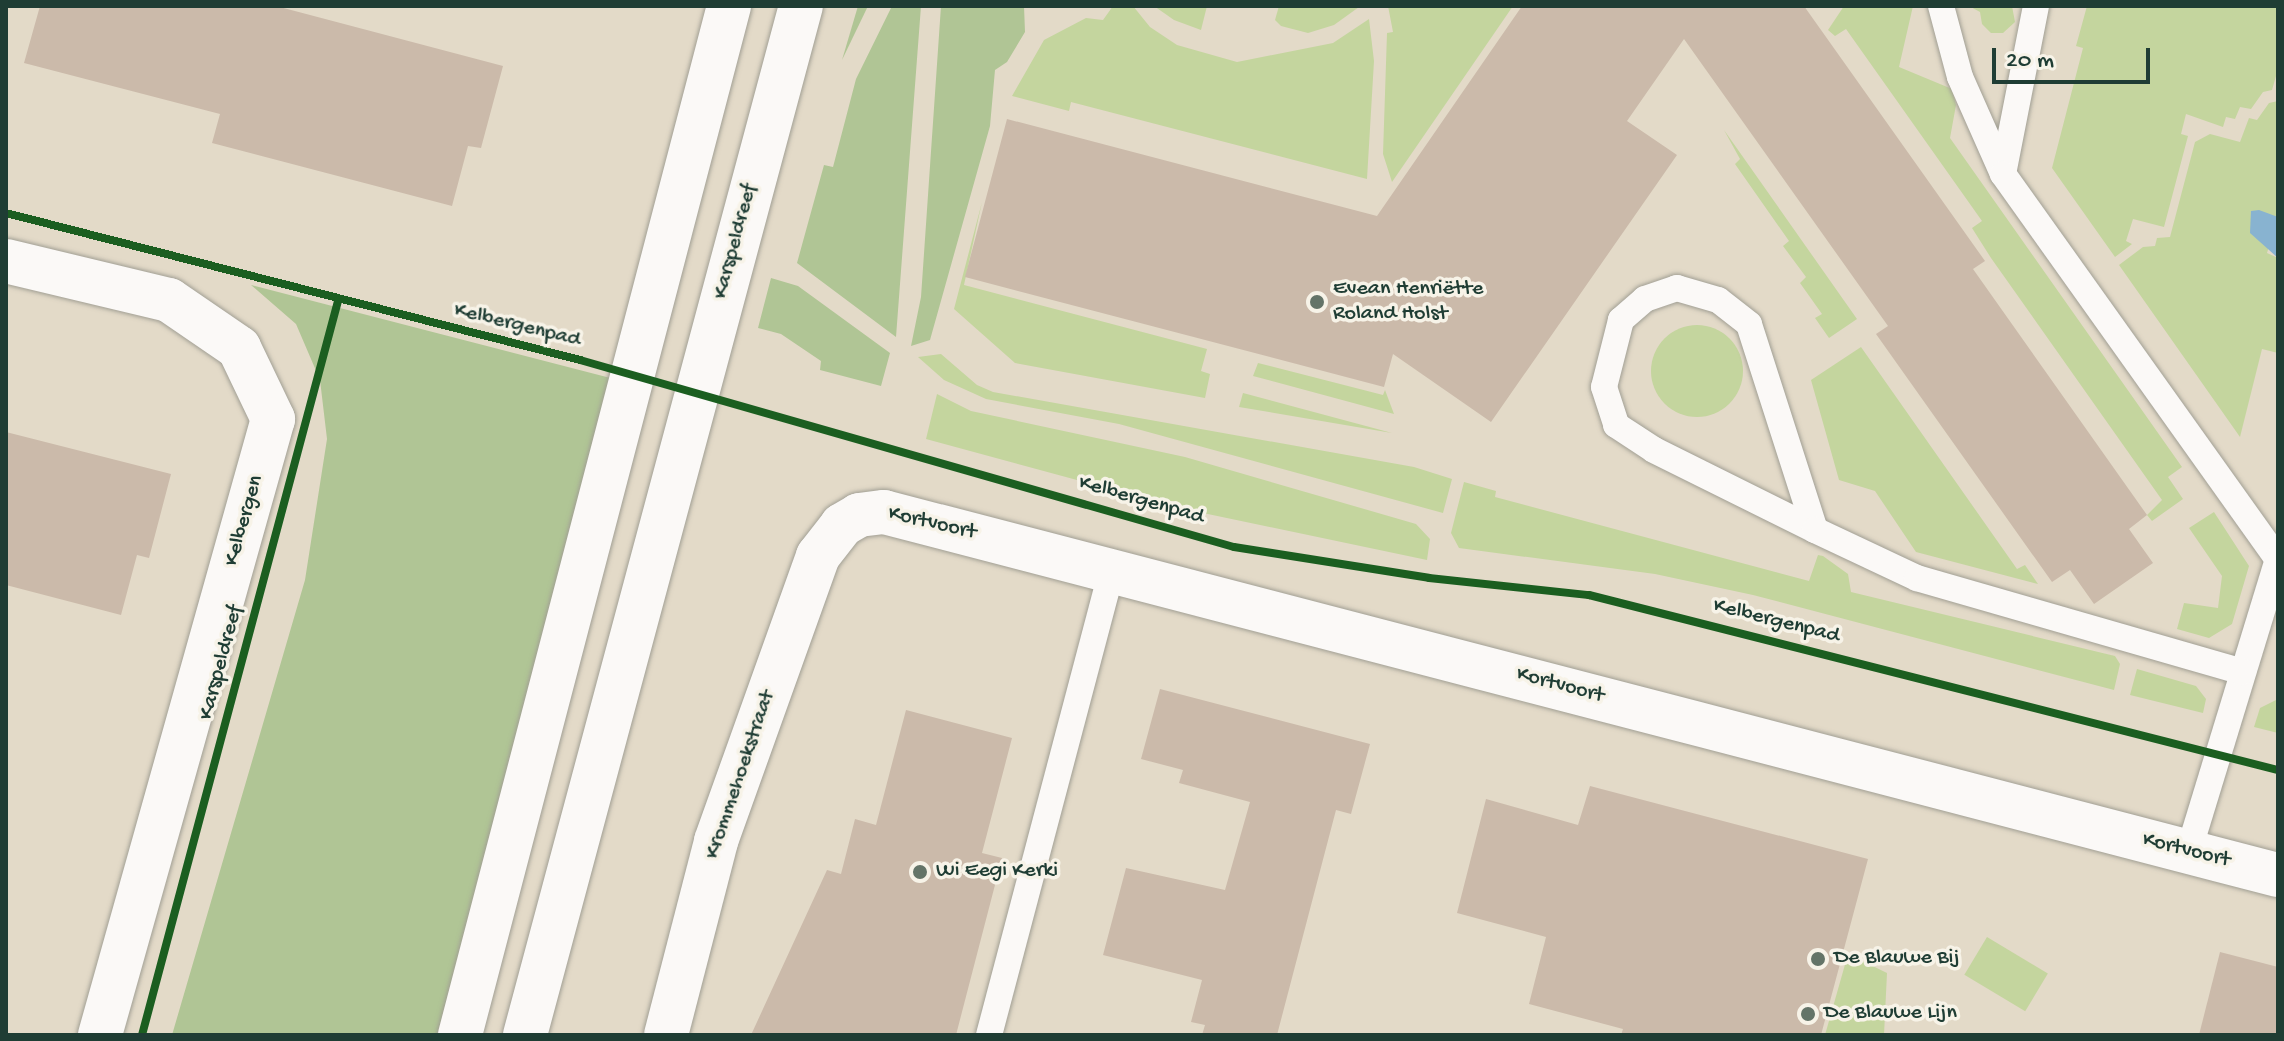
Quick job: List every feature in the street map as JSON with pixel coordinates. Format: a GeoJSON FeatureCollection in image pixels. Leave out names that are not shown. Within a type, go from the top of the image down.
{"type":"FeatureCollection","features":[{"type":"Feature","properties":{"kind":"street"},"geometry":{"type":"LineString","coordinates":[[460,1035],[729,6]]}},
{"type":"Feature","properties":{"kind":"street","name":"Karspeldreef"},"geometry":{"type":"LineString","coordinates":[[525,1035],[801,6]]}},
{"type":"Feature","properties":{"kind":"street","name":"Kelbergen"},"geometry":{"type":"LineString","coordinates":[[6,261],[169,300],[239,348],[273,419],[100,1035]]}},
{"type":"Feature","properties":{"kind":"street","name":"Kortvoort"},"geometry":{"type":"LineString","coordinates":[[842,525],[859,515],[895,514],[2278,875]]}},
{"type":"Feature","properties":{"kind":"street","name":"Krommehoekstraat"},"geometry":{"type":"LineString","coordinates":[[666,1035],[716,841],[818,556],[842,525]]}},
{"type":"Feature","properties":{"kind":"lane"},"geometry":{"type":"LineString","coordinates":[[1941,6],[1960,77],[2003,174],[2278,559],[2189,851]]}},
{"type":"Feature","properties":{"kind":"lane"},"geometry":{"type":"LineString","coordinates":[[2003,174],[2036,6]]}},
{"type":"Feature","properties":{"kind":"lane"},"geometry":{"type":"LineString","coordinates":[[1815,530],[1749,324],[1718,300],[1677,288],[1645,299],[1621,320],[1604,387],[1616,425],[1654,450],[1815,530],[1917,578],[2243,672]]}},
{"type":"Feature","properties":{"kind":"lane"},"geometry":{"type":"LineString","coordinates":[[989,1035],[1112,569]]}},
{"type":"Feature","properties":{"kind":"green space"},"geometry":{"type":"Polygon","coordinates":[[[858,6],[868,6],[842,60],[858,6]]]}},
{"type":"Feature","properties":{"kind":"green space"},"geometry":{"type":"Polygon","coordinates":[[[892,6],[921,6],[896,337],[797,263],[824,165],[833,167],[856,79],[892,6]]]}},
{"type":"Feature","properties":{"kind":"green space"},"geometry":{"type":"Polygon","coordinates":[[[941,6],[1024,6],[1025,32],[1007,62],[995,70],[990,126],[930,340],[911,346],[921,297],[941,6]]]}},
{"type":"Feature","properties":{"kind":"green space"},"geometry":{"type":"Polygon","coordinates":[[[1113,6],[1133,6],[1150,27],[1177,45],[1237,62],[1333,43],[1369,19],[1374,61],[1367,179],[1071,102],[1069,111],[1012,96],[1044,40],[1086,18],[1103,20],[1113,6]]]}},
{"type":"Feature","properties":{"kind":"green space"},"geometry":{"type":"Polygon","coordinates":[[[1154,6],[1207,6],[1201,30],[1174,20],[1154,6]]]}},
{"type":"Feature","properties":{"kind":"green space"},"geometry":{"type":"Polygon","coordinates":[[[1279,6],[1359,7],[1334,25],[1308,33],[1281,26],[1275,20],[1279,6]]]}},
{"type":"Feature","properties":{"kind":"green space"},"geometry":{"type":"Polygon","coordinates":[[[1388,6],[1513,6],[1392,182],[1383,154],[1387,33],[1393,32],[1388,6]]]}},
{"type":"Feature","properties":{"kind":"green space"},"geometry":{"type":"Polygon","coordinates":[[[1844,6],[1913,6],[1899,67],[1952,89],[1956,105],[1950,138],[2182,467],[2168,477],[2183,499],[2152,521],[2147,515],[2162,500],[1991,258],[1972,228],[1982,221],[1846,29],[1835,36],[1828,30],[1844,6]]]}},
{"type":"Feature","properties":{"kind":"green space"},"geometry":{"type":"Polygon","coordinates":[[[1969,6],[2012,6],[2015,22],[2003,33],[1991,33],[1982,24],[1980,12],[1969,6]]]}},
{"type":"Feature","properties":{"kind":"green space"},"geometry":{"type":"Polygon","coordinates":[[[2087,6],[2278,6],[2278,69],[2272,90],[2263,92],[2251,109],[2240,107],[2235,119],[2226,117],[2223,127],[2186,114],[2181,134],[2188,136],[2164,227],[2133,219],[2126,241],[2132,244],[2115,257],[2052,168],[2083,48],[2076,46],[2087,6]]]}},
{"type":"Feature","properties":{"kind":"green space"},"geometry":{"type":"Polygon","coordinates":[[[2278,101],[2278,217],[2267,253],[2278,258],[2278,353],[2262,349],[2240,437],[2119,265],[2143,247],[2155,246],[2157,238],[2170,237],[2195,142],[2210,134],[2240,142],[2249,118],[2257,120],[2269,103],[2278,101]]]}},
{"type":"Feature","properties":{"kind":"green space"},"geometry":{"type":"Polygon","coordinates":[[[1724,130],[1857,319],[1829,338],[1815,318],[1822,314],[1800,283],[1806,277],[1783,246],[1789,241],[1735,164],[1740,159],[1724,130]]]}},
{"type":"Feature","properties":{"kind":"green space"},"geometry":{"type":"Polygon","coordinates":[[[982,202],[964,285],[1207,349],[1201,371],[1210,374],[1205,398],[1015,363],[954,309],[982,202]]]}},
{"type":"Feature","properties":{"kind":"green space"},"geometry":{"type":"Polygon","coordinates":[[[771,278],[798,286],[890,353],[881,386],[820,370],[821,361],[781,334],[758,328],[771,278]]]}},
{"type":"Feature","properties":{"kind":"green space"},"geometry":{"type":"Polygon","coordinates":[[[251,285],[622,381],[437,1035],[172,1035],[305,580],[327,439],[320,380],[296,324],[251,285]]]}},
{"type":"Feature","properties":{"kind":"green space"},"geometry":{"type":"Polygon","coordinates":[[[1697,325],[1715,328],[1730,338],[1740,353],[1743,371],[1740,389],[1730,404],[1715,414],[1697,417],[1679,414],[1664,404],[1654,389],[1651,371],[1654,353],[1664,338],[1679,328],[1697,325]]]}},
{"type":"Feature","properties":{"kind":"green space"},"geometry":{"type":"Polygon","coordinates":[[[1861,347],[2017,569],[2025,565],[2038,584],[1916,552],[1875,491],[1839,480],[1811,380],[1861,347]]]}},
{"type":"Feature","properties":{"kind":"green space"},"geometry":{"type":"Polygon","coordinates":[[[941,354],[977,385],[993,392],[1414,467],[1452,479],[1443,513],[1119,424],[986,399],[944,380],[918,357],[941,354]]]}},
{"type":"Feature","properties":{"kind":"green space"},"geometry":{"type":"Polygon","coordinates":[[[1258,363],[1383,395],[1385,390],[1394,414],[1253,376],[1258,363]]]}},
{"type":"Feature","properties":{"kind":"green space"},"geometry":{"type":"Polygon","coordinates":[[[1243,393],[1392,433],[1239,407],[1243,393]]]}},
{"type":"Feature","properties":{"kind":"green space"},"geometry":{"type":"Polygon","coordinates":[[[937,394],[971,411],[1185,457],[1416,524],[1430,539],[1427,560],[1184,509],[926,439],[937,394]]]}},
{"type":"Feature","properties":{"kind":"green space"},"geometry":{"type":"Polygon","coordinates":[[[1464,482],[1496,491],[1495,497],[1809,581],[1818,555],[1823,556],[1848,574],[1851,592],[2115,656],[2120,664],[2114,690],[1753,595],[1655,574],[1459,548],[1451,533],[1464,482]]]}},
{"type":"Feature","properties":{"kind":"green space"},"geometry":{"type":"Polygon","coordinates":[[[2214,512],[2249,566],[2232,624],[2209,638],[2177,629],[2184,603],[2218,608],[2222,576],[2189,528],[2214,512]]]}},
{"type":"Feature","properties":{"kind":"green space"},"geometry":{"type":"Polygon","coordinates":[[[2137,669],[2196,686],[2206,699],[2203,713],[2130,695],[2137,669]]]}},
{"type":"Feature","properties":{"kind":"green space"},"geometry":{"type":"Polygon","coordinates":[[[2278,699],[2278,733],[2254,727],[2260,708],[2278,699]]]}},
{"type":"Feature","properties":{"kind":"green space"},"geometry":{"type":"Polygon","coordinates":[[[1987,937],[2048,974],[2025,1011],[1964,975],[1987,937]]]}},
{"type":"Feature","properties":{"kind":"green space"},"geometry":{"type":"Polygon","coordinates":[[[1848,954],[1887,973],[1884,1035],[1825,1035],[1848,954]]]}},
{"type":"Feature","properties":{"kind":"water"},"geometry":{"type":"Polygon","coordinates":[[[2259,210],[2278,217],[2278,258],[2250,233],[2251,211],[2259,210]]]}},
{"type":"Feature","properties":{"kind":"building"},"geometry":{"type":"Polygon","coordinates":[[[40,6],[276,6],[503,66],[481,148],[468,146],[452,206],[212,143],[220,114],[24,63],[40,6]]]}},
{"type":"Feature","properties":{"kind":"building","name":"Evean Henriëtte Roland Holst"},"geometry":{"type":"Polygon","coordinates":[[[1522,6],[1804,6],[1985,261],[1973,269],[2147,515],[2129,529],[2153,563],[2094,604],[2070,570],[2052,582],[1876,334],[1888,326],[1684,39],[1627,121],[1677,155],[1491,422],[1393,354],[1384,387],[965,277],[1007,119],[1377,216],[1522,6]]]}},
{"type":"Feature","properties":{"kind":"building"},"geometry":{"type":"Polygon","coordinates":[[[6,432],[171,474],[149,558],[137,555],[121,615],[6,585],[6,432]]]}},
{"type":"Feature","properties":{"kind":"building"},"geometry":{"type":"Polygon","coordinates":[[[1160,689],[1370,744],[1351,814],[1336,810],[1277,1035],[1202,1035],[1205,1025],[1191,1022],[1202,980],[1103,955],[1126,868],[1225,890],[1250,802],[1179,783],[1183,770],[1141,759],[1160,689]]]}},
{"type":"Feature","properties":{"kind":"building","name":"Wi Eegi Kerki"},"geometry":{"type":"Polygon","coordinates":[[[906,710],[1012,738],[982,853],[1002,858],[956,1035],[751,1035],[827,870],[841,874],[855,819],[876,825],[906,710]]]}},
{"type":"Feature","properties":{"kind":"building"},"geometry":{"type":"Polygon","coordinates":[[[1590,786],[1868,859],[1821,1035],[1621,1035],[1623,1029],[1529,1004],[1546,937],[1457,913],[1486,799],[1578,825],[1590,786]]]}},
{"type":"Feature","properties":{"kind":"building"},"geometry":{"type":"Polygon","coordinates":[[[2220,952],[2278,967],[2278,1035],[2199,1035],[2220,952]]]}},
{"type":"Feature","properties":{"kind":"cycle path","name":"Kelbergenpad"},"geometry":{"type":"LineString","coordinates":[[6,213],[580,360],[1234,547],[1429,578],[1589,595],[2278,770]]}},
{"type":"Feature","properties":{"kind":"cycle path"},"geometry":{"type":"LineString","coordinates":[[142,1035],[338,301]]}},
{"type":"Feature","properties":{"kind":"place","name":"Evean Henriëtte Roland Holst"},"geometry":{"type":"Point","coordinates":[1317,302]}},
{"type":"Feature","properties":{"kind":"place","name":"Wi Eegi Kerki"},"geometry":{"type":"Point","coordinates":[920,872]}},
{"type":"Feature","properties":{"kind":"place","name":"De Blauwe Bij"},"geometry":{"type":"Point","coordinates":[1818,959]}},
{"type":"Feature","properties":{"kind":"place","name":"De Blauwe Lijn"},"geometry":{"type":"Point","coordinates":[1808,1014]}}]}
